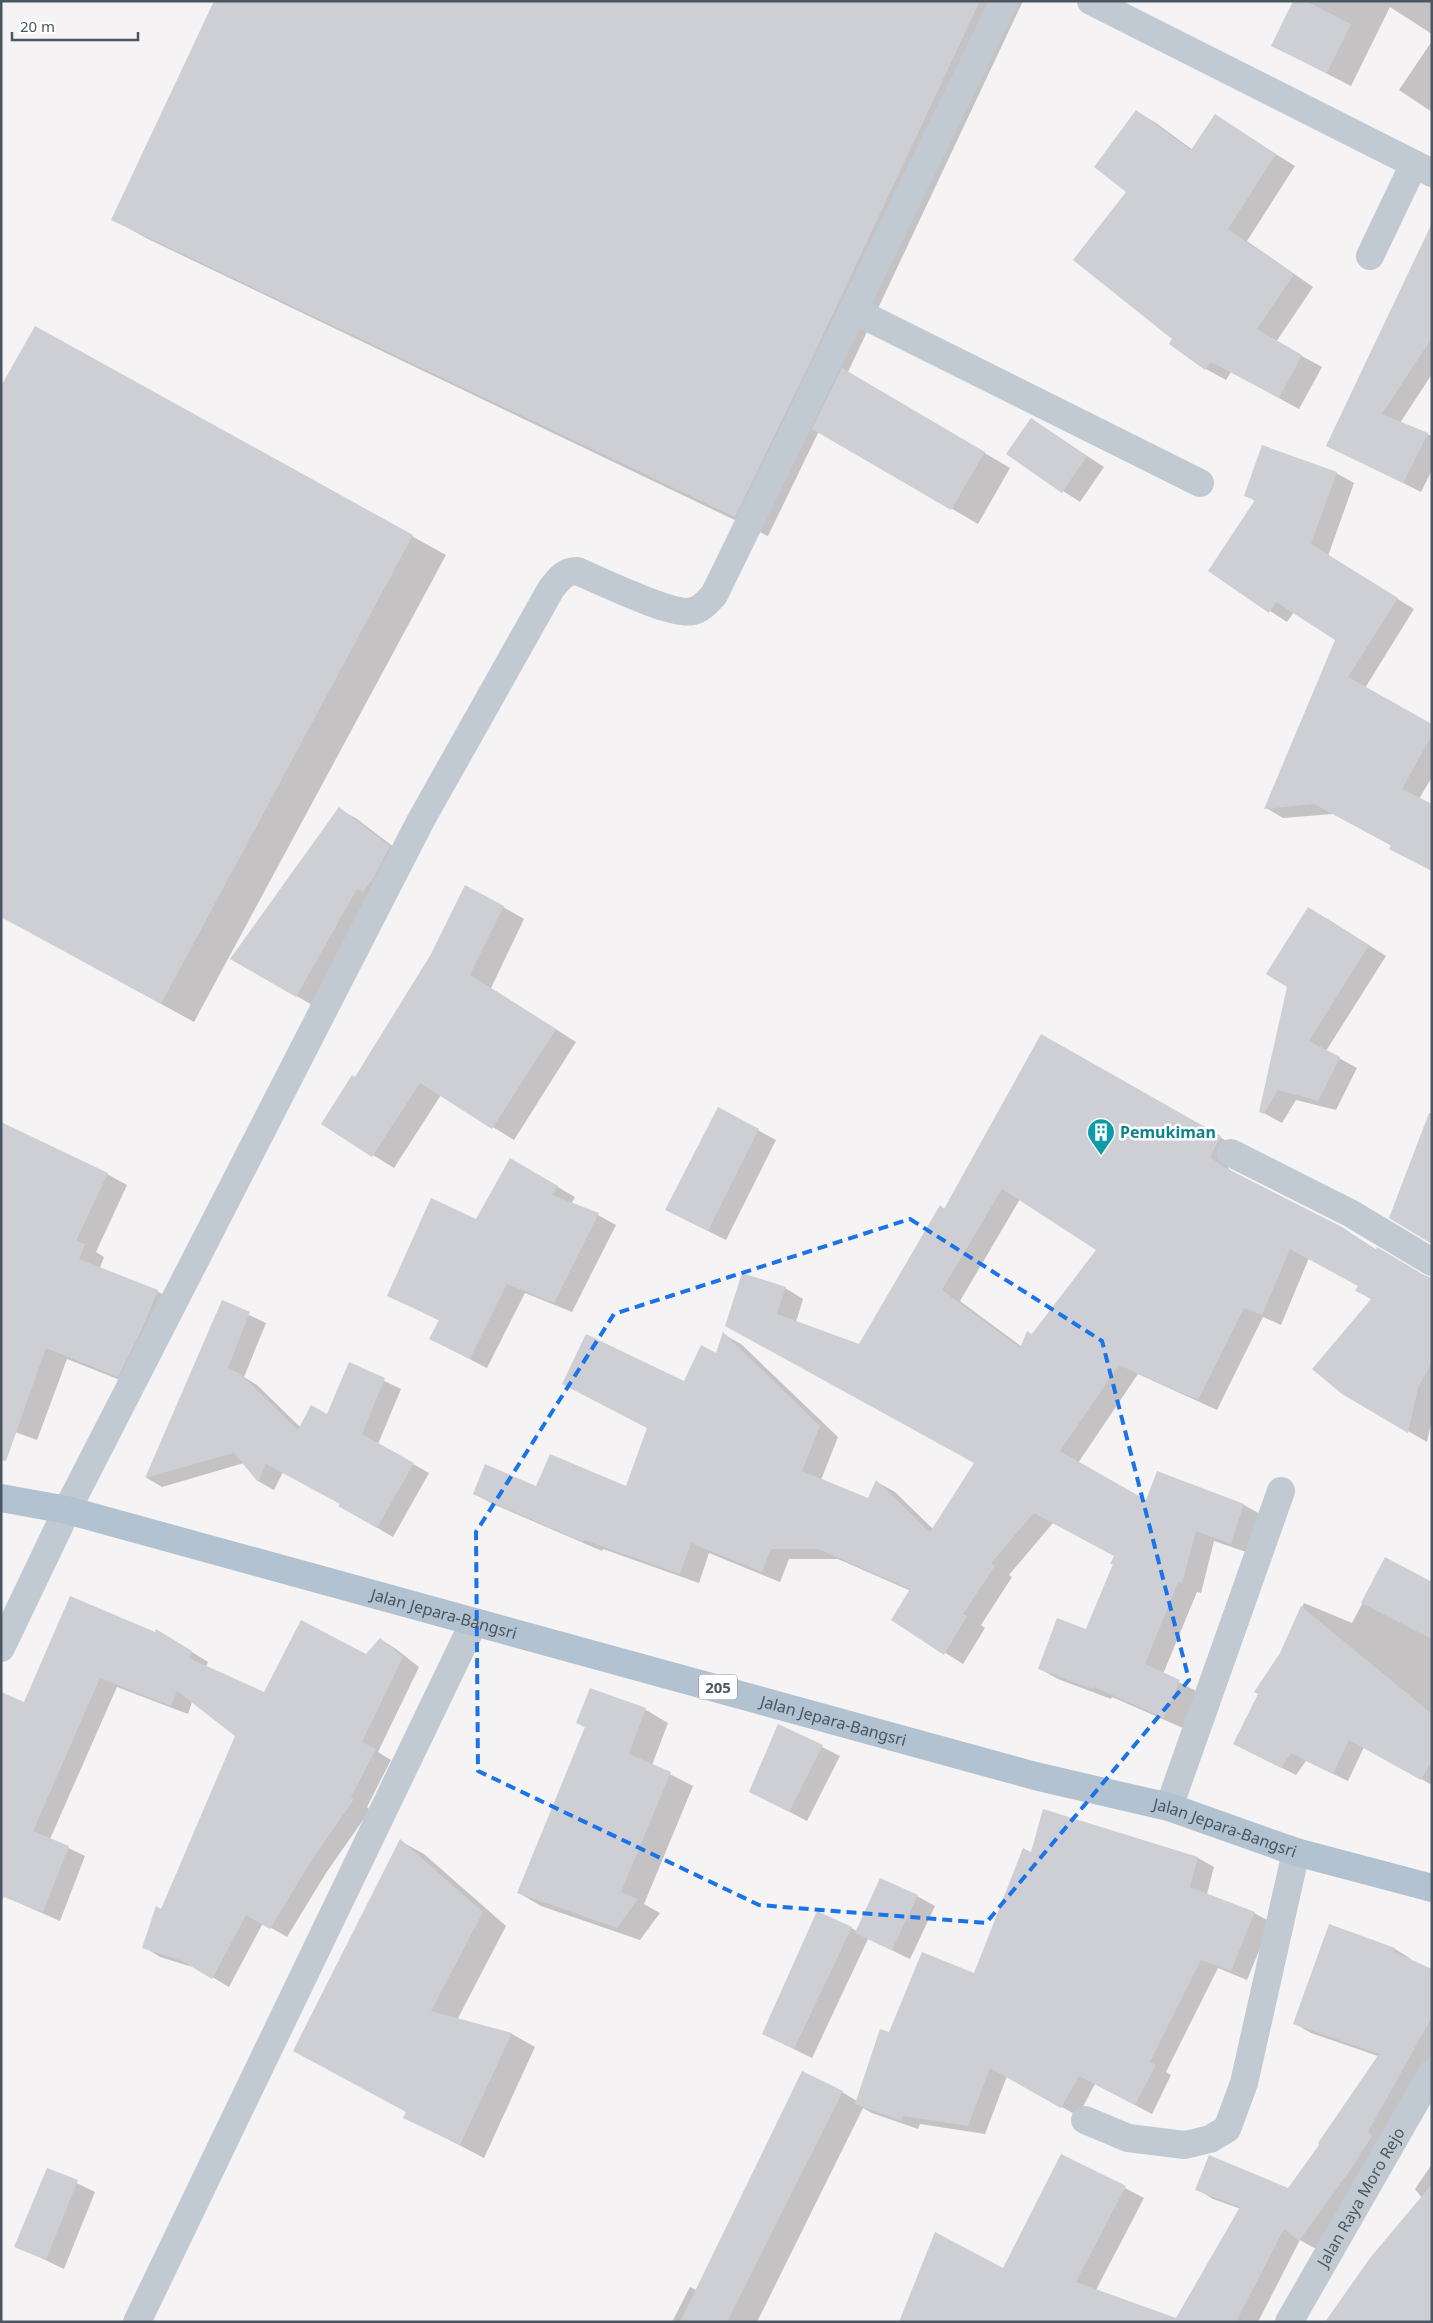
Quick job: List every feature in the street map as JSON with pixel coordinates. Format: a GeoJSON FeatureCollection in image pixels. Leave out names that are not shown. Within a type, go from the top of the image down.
{"type":"FeatureCollection","features":[{"type":"Feature","properties":{"kind":"main road","name":"Jalan Jepara-Bangsri"},"geometry":{"type":"LineString","coordinates":[[1,1498],[67,1510],[1035,1776],[1169,1807],[1296,1852],[1432,1888]]}},
{"type":"Feature","properties":{"kind":"street"},"geometry":{"type":"LineString","coordinates":[[1,1648],[67,1510],[416,829],[551,589],[561,576],[569,571],[577,571],[640,598],[682,612],[692,612],[701,608],[714,594],[1004,1]]}},
{"type":"Feature","properties":{"kind":"street"},"geometry":{"type":"LineString","coordinates":[[1091,1],[1423,168],[1370,256]]}},
{"type":"Feature","properties":{"kind":"street"},"geometry":{"type":"LineString","coordinates":[[853,310],[1200,483]]}},
{"type":"Feature","properties":{"kind":"street"},"geometry":{"type":"LineString","coordinates":[[1231,1153],[1350,1213],[1432,1262]]}},
{"type":"Feature","properties":{"kind":"street"},"geometry":{"type":"LineString","coordinates":[[1169,1807],[1281,1491]]}},
{"type":"Feature","properties":{"kind":"street"},"geometry":{"type":"LineString","coordinates":[[138,2322],[474,1622]]}},
{"type":"Feature","properties":{"kind":"street"},"geometry":{"type":"LineString","coordinates":[[1085,2120],[1128,2138],[1185,2145],[1210,2138],[1226,2129],[1244,2083],[1296,1852]]}},
{"type":"Feature","properties":{"kind":"street","name":"Jalan Raya Moro Rejo"},"geometry":{"type":"LineString","coordinates":[[1289,2322],[1432,2073]]}},
{"type":"Feature","properties":{"kind":"highlighted area"},"geometry":{"type":"Polygon","coordinates":[[[910,1219],[1102,1341],[1189,1680],[986,1923],[759,1905],[478,1771],[476,1532],[614,1314],[910,1219]]]}},
{"type":"Feature","properties":{"kind":"building"},"geometry":{"type":"Polygon","coordinates":[[[214,1],[980,1],[735,517],[111,220],[214,1]]]}},
{"type":"Feature","properties":{"kind":"building"},"geometry":{"type":"Polygon","coordinates":[[[1293,1],[1306,1],[1351,24],[1327,73],[1271,46],[1293,1]]]}},
{"type":"Feature","properties":{"kind":"building"},"geometry":{"type":"Polygon","coordinates":[[[1136,110],[1191,150],[1215,114],[1276,154],[1228,229],[1294,274],[1257,329],[1302,355],[1279,398],[1211,362],[1205,370],[1169,344],[1172,339],[1073,260],[1126,192],[1094,167],[1136,110]]]}},
{"type":"Feature","properties":{"kind":"building"},"geometry":{"type":"Polygon","coordinates":[[[1432,223],[1432,338],[1382,414],[1428,433],[1403,483],[1326,446],[1432,223]]]}},
{"type":"Feature","properties":{"kind":"building"},"geometry":{"type":"Polygon","coordinates":[[[35,326],[413,535],[161,1004],[1,917],[1,386],[35,326]]]}},
{"type":"Feature","properties":{"kind":"building"},"geometry":{"type":"Polygon","coordinates":[[[842,368],[985,452],[951,510],[812,429],[842,368]]]}},
{"type":"Feature","properties":{"kind":"building"},"geometry":{"type":"Polygon","coordinates":[[[1031,418],[1087,456],[1062,493],[1006,454],[1031,418]]]}},
{"type":"Feature","properties":{"kind":"building"},"geometry":{"type":"Polygon","coordinates":[[[1262,445],[1337,472],[1311,544],[1398,598],[1348,677],[1432,724],[1432,735],[1402,789],[1432,804],[1432,871],[1389,849],[1391,845],[1314,804],[1264,809],[1335,640],[1276,602],[1269,613],[1208,571],[1255,500],[1244,496],[1262,445]]]}},
{"type":"Feature","properties":{"kind":"building"},"geometry":{"type":"Polygon","coordinates":[[[339,807],[390,846],[374,877],[363,892],[357,889],[296,997],[230,959],[339,807]]]}},
{"type":"Feature","properties":{"kind":"building"},"geometry":{"type":"Polygon","coordinates":[[[465,885],[504,906],[470,975],[556,1029],[492,1129],[420,1083],[372,1157],[321,1124],[352,1075],[355,1077],[431,954],[465,885]]]}},
{"type":"Feature","properties":{"kind":"building"},"geometry":{"type":"Polygon","coordinates":[[[1308,907],[1369,945],[1309,1041],[1340,1057],[1318,1101],[1278,1090],[1264,1114],[1259,1112],[1287,987],[1266,974],[1308,907]]]}},
{"type":"Feature","properties":{"kind":"building"},"geometry":{"type":"Polygon","coordinates":[[[1041,1034],[1221,1136],[1210,1157],[1224,1167],[1342,1227],[1376,1250],[1377,1247],[1432,1278],[1432,1362],[1418,1388],[1408,1433],[1342,1394],[1312,1369],[1372,1298],[1355,1291],[1358,1286],[1290,1249],[1262,1315],[1244,1308],[1198,1400],[1119,1365],[1060,1451],[1146,1500],[1157,1471],[1244,1504],[1231,1544],[1196,1531],[1182,1583],[1178,1582],[1145,1664],[1180,1680],[1164,1718],[1094,1687],[1093,1689],[1038,1669],[1057,1618],[1086,1629],[1113,1564],[1110,1564],[1114,1556],[1034,1513],[991,1563],[995,1566],[963,1614],[967,1616],[944,1655],[891,1620],[910,1589],[818,1549],[771,1549],[762,1572],[691,1543],[680,1574],[584,1540],[583,1542],[473,1494],[485,1464],[536,1486],[550,1454],[626,1486],[647,1428],[562,1384],[586,1334],[684,1381],[701,1345],[716,1353],[723,1332],[820,1426],[802,1471],[868,1498],[876,1480],[930,1532],[974,1463],[725,1326],[742,1273],[786,1287],[777,1314],[859,1344],[940,1205],[944,1209],[1041,1034]],[[1002,1189],[942,1290],[1020,1348],[1027,1331],[1032,1334],[1096,1250],[1002,1189]]]}},
{"type":"Feature","properties":{"kind":"building"},"geometry":{"type":"Polygon","coordinates":[[[718,1107],[759,1129],[708,1231],[665,1210],[718,1107]]]}},
{"type":"Feature","properties":{"kind":"building"},"geometry":{"type":"Polygon","coordinates":[[[1429,1113],[1432,1114],[1432,1244],[1389,1218],[1429,1113]]]}},
{"type":"Feature","properties":{"kind":"building"},"geometry":{"type":"Polygon","coordinates":[[[1,1122],[108,1173],[76,1241],[85,1244],[79,1259],[158,1290],[142,1329],[118,1377],[46,1348],[6,1461],[1,1460],[1,1122]]]}},
{"type":"Feature","properties":{"kind":"building"},"geometry":{"type":"Polygon","coordinates":[[[510,1158],[558,1186],[552,1195],[599,1213],[554,1303],[507,1284],[470,1359],[429,1339],[439,1320],[387,1296],[431,1198],[476,1219],[510,1158]]]}},
{"type":"Feature","properties":{"kind":"building"},"geometry":{"type":"Polygon","coordinates":[[[222,1300],[250,1312],[228,1368],[241,1374],[298,1430],[311,1405],[327,1414],[349,1362],[385,1378],[362,1434],[414,1463],[377,1528],[338,1506],[340,1504],[266,1464],[258,1482],[234,1453],[145,1478],[222,1300]]]}},
{"type":"Feature","properties":{"kind":"building"},"geometry":{"type":"Polygon","coordinates":[[[1385,1557],[1432,1582],[1432,1639],[1361,1603],[1385,1557]]]}},
{"type":"Feature","properties":{"kind":"building"},"geometry":{"type":"Polygon","coordinates":[[[70,1596],[155,1632],[156,1629],[192,1651],[189,1658],[264,1692],[301,1620],[366,1654],[380,1638],[403,1657],[362,1742],[376,1749],[351,1797],[354,1799],[310,1863],[270,1929],[246,1915],[212,1979],[182,1961],[142,1948],[156,1906],[161,1909],[235,1736],[177,1691],[171,1706],[100,1678],[33,1831],[69,1846],[43,1912],[4,1897],[1,1903],[1,1692],[24,1702],[70,1596]]]}},
{"type":"Feature","properties":{"kind":"building"},"geometry":{"type":"Polygon","coordinates":[[[1301,1606],[1432,1714],[1432,1761],[1421,1780],[1349,1740],[1333,1774],[1291,1753],[1281,1768],[1233,1744],[1258,1694],[1254,1692],[1280,1653],[1301,1606]]]}},
{"type":"Feature","properties":{"kind":"building"},"geometry":{"type":"Polygon","coordinates":[[[590,1688],[646,1708],[629,1754],[671,1772],[621,1892],[638,1899],[617,1928],[517,1893],[585,1727],[576,1723],[590,1688]]]}},
{"type":"Feature","properties":{"kind":"building"},"geometry":{"type":"Polygon","coordinates":[[[778,1724],[823,1745],[789,1812],[749,1792],[778,1724]]]}},
{"type":"Feature","properties":{"kind":"building"},"geometry":{"type":"Polygon","coordinates":[[[1043,1809],[1198,1857],[1190,1887],[1255,1912],[1231,1971],[1201,1960],[1150,2062],[1156,2065],[1135,2105],[1079,2076],[1061,2108],[990,2068],[968,2126],[903,2116],[901,2121],[855,2104],[880,2029],[889,2032],[922,1952],[974,1973],[1023,1848],[1031,1852],[1043,1809]]]}},
{"type":"Feature","properties":{"kind":"building"},"geometry":{"type":"Polygon","coordinates":[[[400,1839],[483,1912],[431,2011],[512,2033],[460,2145],[403,2118],[406,2112],[293,2051],[400,1839]]]}},
{"type":"Feature","properties":{"kind":"building"},"geometry":{"type":"Polygon","coordinates":[[[880,1878],[918,1895],[892,1950],[855,1933],[880,1878]]]}},
{"type":"Feature","properties":{"kind":"building"},"geometry":{"type":"Polygon","coordinates":[[[817,1911],[852,1927],[794,2049],[762,2034],[817,1911]]]}},
{"type":"Feature","properties":{"kind":"building"},"geometry":{"type":"Polygon","coordinates":[[[1329,1924],[1395,1948],[1394,1952],[1432,1969],[1432,2017],[1368,2132],[1372,2136],[1351,2169],[1299,2241],[1284,2229],[1236,2322],[899,2322],[935,2232],[1003,2268],[1061,2154],[1126,2186],[1076,2282],[1176,2318],[1240,2207],[1195,2190],[1209,2155],[1288,2188],[1379,2054],[1293,2024],[1329,1924]]]}},
{"type":"Feature","properties":{"kind":"building"},"geometry":{"type":"Polygon","coordinates":[[[802,2071],[843,2091],[727,2322],[680,2322],[802,2071]]]}},
{"type":"Feature","properties":{"kind":"building"},"geometry":{"type":"Polygon","coordinates":[[[47,2168],[78,2180],[46,2260],[14,2247],[47,2168]]]}},
{"type":"Feature","properties":{"kind":"building"},"geometry":{"type":"Polygon","coordinates":[[[1432,2184],[1432,2322],[1325,2322],[1370,2258],[1432,2184]]]}},
{"type":"Feature","properties":{"kind":"place","name":"Pemukiman"},"geometry":{"type":"Point","coordinates":[1101,1156]}}]}
